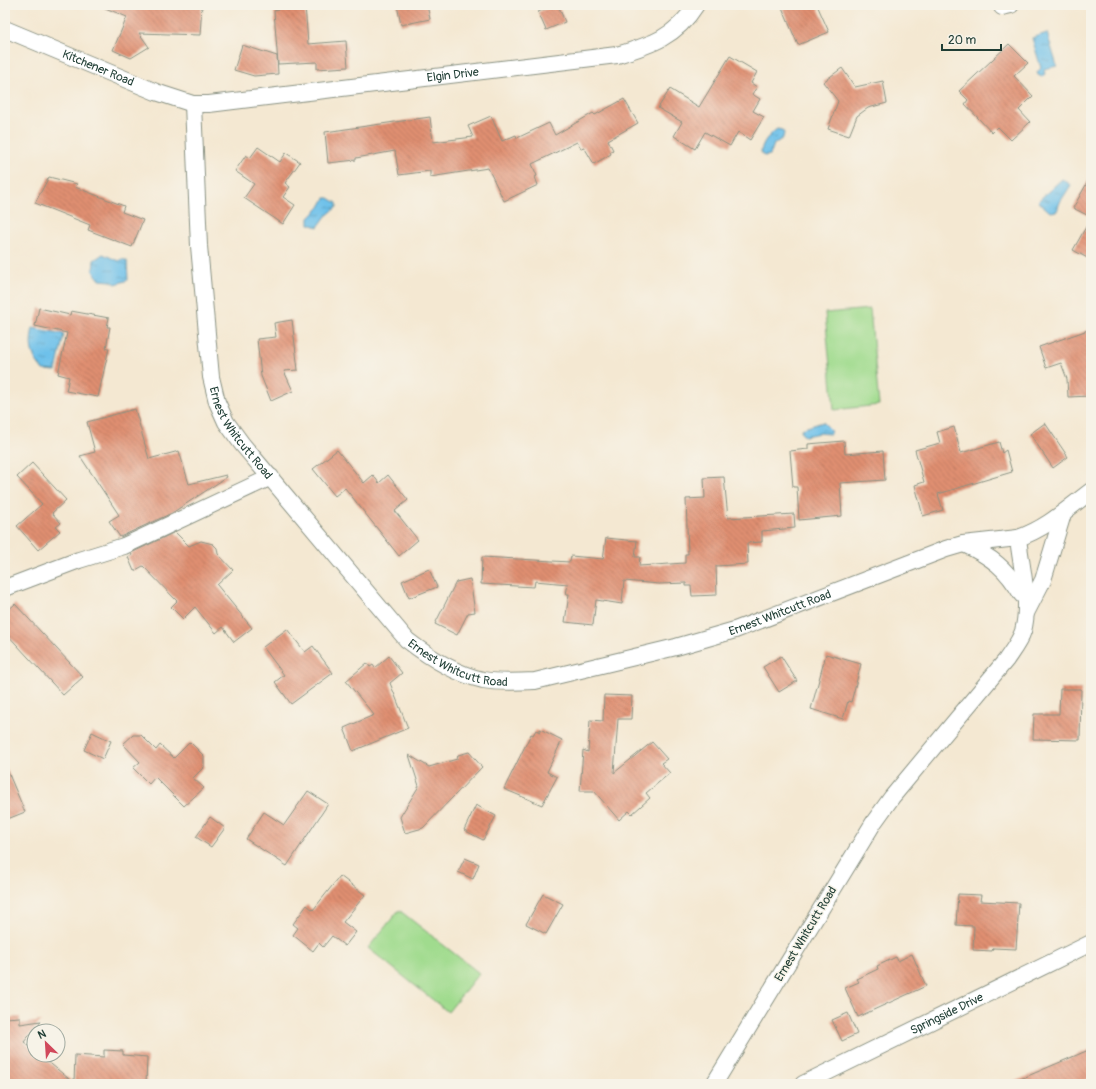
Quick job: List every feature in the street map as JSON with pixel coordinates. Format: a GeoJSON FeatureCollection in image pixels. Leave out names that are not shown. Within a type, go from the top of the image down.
{"type":"FeatureCollection","features":[{"type":"Feature","properties":{"kind":"street","name":"Elgin Drive"},"geometry":{"type":"LineString","coordinates":[[193,104],[252,100],[617,55],[644,47],[664,38],[678,28],[696,5]]}},
{"type":"Feature","properties":{"kind":"street","name":"Kitchener Road"},"geometry":{"type":"LineString","coordinates":[[5,29],[156,92],[193,104]]}},
{"type":"Feature","properties":{"kind":"street","name":"Ernest Whitcutt Road"},"geometry":{"type":"LineString","coordinates":[[193,104],[198,246],[211,377],[217,402],[226,422],[242,444],[407,640],[428,657],[464,674],[483,680],[512,682],[535,681],[676,647],[735,630],[946,549],[963,544],[1018,538],[1025,607],[1022,632],[1006,660],[897,791],[874,822],[714,1084]]}},
{"type":"Feature","properties":{"kind":"street"},"geometry":{"type":"LineString","coordinates":[[5,588],[79,560],[124,546],[271,477]]}},
{"type":"Feature","properties":{"kind":"street"},"geometry":{"type":"LineString","coordinates":[[1018,538],[1033,533],[1064,514],[1091,491]]}},
{"type":"Feature","properties":{"kind":"street","name":"Ernest Whitcutt Road"},"geometry":{"type":"LineString","coordinates":[[1025,607],[1043,580],[1064,514]]}},
{"type":"Feature","properties":{"kind":"street"},"geometry":{"type":"LineString","coordinates":[[963,544],[988,556],[1006,571],[1025,607]]}},
{"type":"Feature","properties":{"kind":"street","name":"Springside Drive"},"geometry":{"type":"LineString","coordinates":[[803,1084],[1091,943]]}},
{"type":"Feature","properties":{"kind":"green space"},"geometry":{"type":"Polygon","coordinates":[[[870,309],[879,405],[834,410],[825,313],[870,309]]]}},
{"type":"Feature","properties":{"kind":"green space"},"geometry":{"type":"Polygon","coordinates":[[[399,910],[479,973],[448,1012],[368,948],[399,910]]]}},
{"type":"Feature","properties":{"kind":"water"},"geometry":{"type":"Polygon","coordinates":[[[1047,33],[1057,66],[1044,69],[1045,74],[1042,77],[1038,75],[1037,72],[1041,68],[1032,38],[1047,33]]]}},
{"type":"Feature","properties":{"kind":"water"},"geometry":{"type":"Polygon","coordinates":[[[777,129],[782,130],[784,133],[783,138],[774,144],[770,155],[764,156],[761,152],[764,142],[777,129]]]}},
{"type":"Feature","properties":{"kind":"water"},"geometry":{"type":"Polygon","coordinates":[[[1062,179],[1071,185],[1060,202],[1057,211],[1050,212],[1038,201],[1062,179]]]}},
{"type":"Feature","properties":{"kind":"water"},"geometry":{"type":"Polygon","coordinates":[[[325,198],[329,198],[337,203],[337,207],[326,216],[318,227],[309,224],[309,218],[320,207],[325,198]]]}},
{"type":"Feature","properties":{"kind":"water"},"geometry":{"type":"Polygon","coordinates":[[[103,254],[118,261],[122,259],[127,261],[128,280],[116,284],[111,281],[100,280],[93,271],[94,260],[103,254]]]}},
{"type":"Feature","properties":{"kind":"water"},"geometry":{"type":"Polygon","coordinates":[[[33,328],[64,334],[56,371],[43,370],[36,360],[31,346],[33,328]]]}},
{"type":"Feature","properties":{"kind":"water"},"geometry":{"type":"Polygon","coordinates":[[[823,422],[831,430],[830,434],[819,433],[805,436],[802,434],[801,429],[823,422]]]}},
{"type":"Feature","properties":{"kind":"building"},"geometry":{"type":"Polygon","coordinates":[[[98,5],[202,5],[200,35],[139,33],[149,47],[131,58],[113,50],[127,17],[98,5]]]}},
{"type":"Feature","properties":{"kind":"building"},"geometry":{"type":"Polygon","coordinates":[[[278,5],[305,5],[308,44],[346,41],[348,67],[317,69],[317,62],[278,64],[274,11],[278,10],[278,5]]]}},
{"type":"Feature","properties":{"kind":"building"},"geometry":{"type":"Polygon","coordinates":[[[397,5],[427,5],[430,19],[401,25],[397,5]]]}},
{"type":"Feature","properties":{"kind":"building"},"geometry":{"type":"Polygon","coordinates":[[[554,5],[558,5],[565,22],[546,30],[538,12],[554,5]]]}},
{"type":"Feature","properties":{"kind":"building"},"geometry":{"type":"Polygon","coordinates":[[[781,5],[817,5],[829,32],[798,45],[781,5]]]}},
{"type":"Feature","properties":{"kind":"building"},"geometry":{"type":"Polygon","coordinates":[[[1009,44],[1028,63],[1014,76],[1033,96],[1019,110],[1030,122],[1011,140],[998,127],[992,133],[965,104],[968,100],[959,91],[1009,44]]]}},
{"type":"Feature","properties":{"kind":"building"},"geometry":{"type":"Polygon","coordinates":[[[242,45],[277,56],[278,74],[254,76],[234,70],[242,45]]]}},
{"type":"Feature","properties":{"kind":"building"},"geometry":{"type":"Polygon","coordinates":[[[730,56],[757,72],[751,83],[757,87],[752,94],[760,99],[753,111],[764,117],[750,140],[738,132],[730,146],[705,132],[695,149],[674,136],[682,122],[658,108],[670,89],[699,107],[730,56]]]}},
{"type":"Feature","properties":{"kind":"building"},"geometry":{"type":"Polygon","coordinates":[[[842,68],[855,87],[883,81],[887,103],[868,108],[857,116],[849,136],[828,129],[838,101],[823,82],[842,68]]]}},
{"type":"Feature","properties":{"kind":"building"},"geometry":{"type":"Polygon","coordinates":[[[624,99],[638,123],[608,140],[613,150],[610,152],[611,154],[594,164],[584,147],[581,148],[577,142],[532,164],[537,176],[535,177],[538,185],[504,201],[488,168],[430,177],[430,171],[399,175],[395,151],[356,158],[356,160],[328,163],[325,132],[430,117],[433,142],[473,137],[468,126],[491,116],[502,141],[516,135],[517,138],[549,123],[555,135],[593,113],[595,115],[624,99]]]}},
{"type":"Feature","properties":{"kind":"building"},"geometry":{"type":"Polygon","coordinates":[[[258,147],[280,162],[286,153],[300,162],[285,183],[290,187],[283,197],[295,205],[283,224],[244,198],[254,184],[235,171],[246,155],[250,158],[258,147]]]}},
{"type":"Feature","properties":{"kind":"building"},"geometry":{"type":"Polygon","coordinates":[[[1091,176],[1091,217],[1073,208],[1091,176]]]}},
{"type":"Feature","properties":{"kind":"building"},"geometry":{"type":"Polygon","coordinates":[[[49,177],[77,184],[75,187],[124,206],[122,212],[143,220],[132,247],[88,230],[90,225],[35,203],[49,177]]]}},
{"type":"Feature","properties":{"kind":"building"},"geometry":{"type":"Polygon","coordinates":[[[1091,218],[1091,260],[1073,250],[1091,218]]]}},
{"type":"Feature","properties":{"kind":"building"},"geometry":{"type":"Polygon","coordinates":[[[39,308],[70,315],[71,311],[109,318],[107,327],[110,327],[106,348],[109,348],[98,397],[66,391],[69,377],[58,374],[67,333],[35,326],[39,308]]]}},
{"type":"Feature","properties":{"kind":"building"},"geometry":{"type":"Polygon","coordinates":[[[292,320],[298,370],[284,371],[293,391],[271,401],[261,376],[257,339],[276,337],[274,323],[292,320]]]}},
{"type":"Feature","properties":{"kind":"building"},"geometry":{"type":"Polygon","coordinates":[[[1091,329],[1091,396],[1068,397],[1067,379],[1061,363],[1046,368],[1039,347],[1091,329]]]}},
{"type":"Feature","properties":{"kind":"building"},"geometry":{"type":"Polygon","coordinates":[[[135,409],[149,459],[179,451],[189,484],[226,475],[227,477],[172,513],[120,537],[109,521],[119,515],[80,456],[95,452],[87,422],[135,409]]]}},
{"type":"Feature","properties":{"kind":"building"},"geometry":{"type":"Polygon","coordinates":[[[1045,423],[1068,457],[1053,468],[1030,434],[1045,423]]]}},
{"type":"Feature","properties":{"kind":"building"},"geometry":{"type":"Polygon","coordinates":[[[954,427],[961,453],[999,442],[1002,453],[1006,450],[1012,472],[938,494],[943,510],[923,516],[915,485],[924,482],[915,450],[940,443],[937,432],[954,427]]]}},
{"type":"Feature","properties":{"kind":"building"},"geometry":{"type":"Polygon","coordinates":[[[844,441],[845,454],[883,451],[885,480],[840,483],[842,516],[799,520],[797,487],[793,487],[790,451],[808,449],[808,444],[844,441]]]}},
{"type":"Feature","properties":{"kind":"building"},"geometry":{"type":"Polygon","coordinates":[[[337,450],[364,483],[373,475],[379,483],[388,475],[408,500],[395,511],[418,540],[399,556],[345,488],[335,496],[313,469],[337,450]]]}},
{"type":"Feature","properties":{"kind":"building"},"geometry":{"type":"Polygon","coordinates":[[[32,463],[66,500],[52,513],[61,523],[56,527],[60,531],[38,550],[17,526],[42,504],[17,477],[32,463]]]}},
{"type":"Feature","properties":{"kind":"building"},"geometry":{"type":"Polygon","coordinates":[[[724,477],[728,518],[794,514],[795,528],[762,531],[762,542],[747,543],[748,564],[716,566],[717,595],[692,596],[691,586],[686,586],[686,583],[659,584],[624,581],[622,604],[596,600],[593,625],[565,622],[569,594],[566,594],[568,584],[535,581],[534,587],[481,584],[482,557],[570,562],[571,556],[603,559],[606,538],[637,541],[635,557],[640,557],[639,566],[685,563],[685,554],[688,554],[686,499],[705,498],[704,478],[724,477]]]}},
{"type":"Feature","properties":{"kind":"building"},"geometry":{"type":"Polygon","coordinates":[[[175,532],[189,546],[201,541],[213,544],[217,548],[218,554],[233,570],[217,585],[252,628],[234,642],[223,627],[216,633],[195,607],[183,619],[171,607],[177,601],[143,566],[134,571],[128,557],[132,555],[131,553],[175,532]]]}},
{"type":"Feature","properties":{"kind":"building"},"geometry":{"type":"Polygon","coordinates":[[[429,569],[437,587],[409,598],[402,581],[429,569]]]}},
{"type":"Feature","properties":{"kind":"building"},"geometry":{"type":"Polygon","coordinates":[[[470,579],[475,612],[468,613],[457,635],[435,624],[456,582],[470,579]]]}},
{"type":"Feature","properties":{"kind":"building"},"geometry":{"type":"Polygon","coordinates":[[[15,604],[83,677],[63,695],[5,632],[5,613],[15,604]]]}},
{"type":"Feature","properties":{"kind":"building"},"geometry":{"type":"Polygon","coordinates":[[[287,629],[305,652],[313,646],[333,673],[291,704],[275,682],[284,675],[263,647],[287,629]]]}},
{"type":"Feature","properties":{"kind":"building"},"geometry":{"type":"Polygon","coordinates":[[[826,654],[861,664],[851,702],[848,701],[843,719],[811,709],[826,654]]]}},
{"type":"Feature","properties":{"kind":"building"},"geometry":{"type":"Polygon","coordinates":[[[389,656],[402,673],[390,683],[408,728],[353,751],[344,728],[374,715],[346,681],[367,663],[370,667],[373,665],[375,668],[389,656]]]}},
{"type":"Feature","properties":{"kind":"building"},"geometry":{"type":"Polygon","coordinates":[[[781,656],[797,681],[779,692],[763,667],[781,656]]]}},
{"type":"Feature","properties":{"kind":"building"},"geometry":{"type":"Polygon","coordinates":[[[1060,689],[1081,689],[1080,740],[1033,739],[1034,714],[1059,714],[1060,689]]]}},
{"type":"Feature","properties":{"kind":"building"},"geometry":{"type":"Polygon","coordinates":[[[604,695],[632,696],[631,719],[618,719],[614,773],[652,742],[667,759],[661,763],[670,773],[646,793],[650,798],[632,814],[629,811],[619,820],[594,791],[580,791],[583,750],[588,752],[590,720],[603,721],[604,695]]]}},
{"type":"Feature","properties":{"kind":"building"},"geometry":{"type":"Polygon","coordinates":[[[540,729],[562,740],[547,772],[557,777],[542,805],[504,789],[531,734],[533,735],[536,730],[540,732],[540,729]]]}},
{"type":"Feature","properties":{"kind":"building"},"geometry":{"type":"Polygon","coordinates":[[[92,732],[111,741],[103,759],[84,750],[92,732]]]}},
{"type":"Feature","properties":{"kind":"building"},"geometry":{"type":"Polygon","coordinates":[[[133,735],[141,735],[156,750],[160,745],[174,758],[190,742],[204,756],[204,767],[193,778],[204,788],[184,806],[155,777],[149,784],[133,768],[140,762],[123,744],[133,735]]]}},
{"type":"Feature","properties":{"kind":"building"},"geometry":{"type":"Polygon","coordinates":[[[469,752],[482,767],[423,828],[405,833],[400,817],[419,786],[409,755],[429,767],[457,759],[458,755],[469,752]]]}},
{"type":"Feature","properties":{"kind":"building"},"geometry":{"type":"Polygon","coordinates":[[[5,765],[25,812],[5,820],[5,765]]]}},
{"type":"Feature","properties":{"kind":"building"},"geometry":{"type":"Polygon","coordinates":[[[308,791],[328,804],[287,866],[246,839],[264,812],[284,825],[308,791]]]}},
{"type":"Feature","properties":{"kind":"building"},"geometry":{"type":"Polygon","coordinates":[[[476,805],[496,816],[483,840],[464,830],[476,805]]]}},
{"type":"Feature","properties":{"kind":"building"},"geometry":{"type":"Polygon","coordinates":[[[210,817],[225,828],[211,847],[196,837],[210,817]]]}},
{"type":"Feature","properties":{"kind":"building"},"geometry":{"type":"Polygon","coordinates":[[[465,858],[479,864],[473,879],[458,872],[465,858]]]}},
{"type":"Feature","properties":{"kind":"building"},"geometry":{"type":"Polygon","coordinates":[[[340,876],[365,895],[343,922],[356,932],[345,946],[332,936],[323,947],[319,943],[313,951],[293,935],[298,928],[293,924],[307,905],[313,910],[340,876]]]}},
{"type":"Feature","properties":{"kind":"building"},"geometry":{"type":"Polygon","coordinates":[[[543,894],[563,904],[546,934],[526,924],[543,894]]]}},
{"type":"Feature","properties":{"kind":"building"},"geometry":{"type":"Polygon","coordinates":[[[958,894],[981,895],[980,901],[1019,903],[1016,949],[993,948],[992,951],[973,950],[974,926],[956,925],[958,894]]]}},
{"type":"Feature","properties":{"kind":"building"},"geometry":{"type":"Polygon","coordinates":[[[912,954],[926,986],[858,1017],[845,988],[859,982],[857,979],[878,969],[877,966],[896,957],[898,961],[912,954]]]}},
{"type":"Feature","properties":{"kind":"building"},"geometry":{"type":"Polygon","coordinates":[[[848,1013],[857,1034],[842,1041],[832,1020],[848,1013]]]}},
{"type":"Feature","properties":{"kind":"building"},"geometry":{"type":"Polygon","coordinates":[[[20,1017],[20,1024],[26,1023],[26,1040],[24,1042],[26,1044],[26,1063],[50,1063],[74,1083],[75,1055],[104,1057],[104,1050],[123,1051],[123,1055],[147,1057],[146,1084],[5,1084],[5,1018],[20,1017]]]}},
{"type":"Feature","properties":{"kind":"building"},"geometry":{"type":"Polygon","coordinates":[[[41,1021],[39,1023],[27,1023],[41,1021]]]}},
{"type":"Feature","properties":{"kind":"building"},"geometry":{"type":"Polygon","coordinates":[[[1091,1049],[1091,1078],[1076,1084],[1009,1084],[1091,1049]]]}}]}
